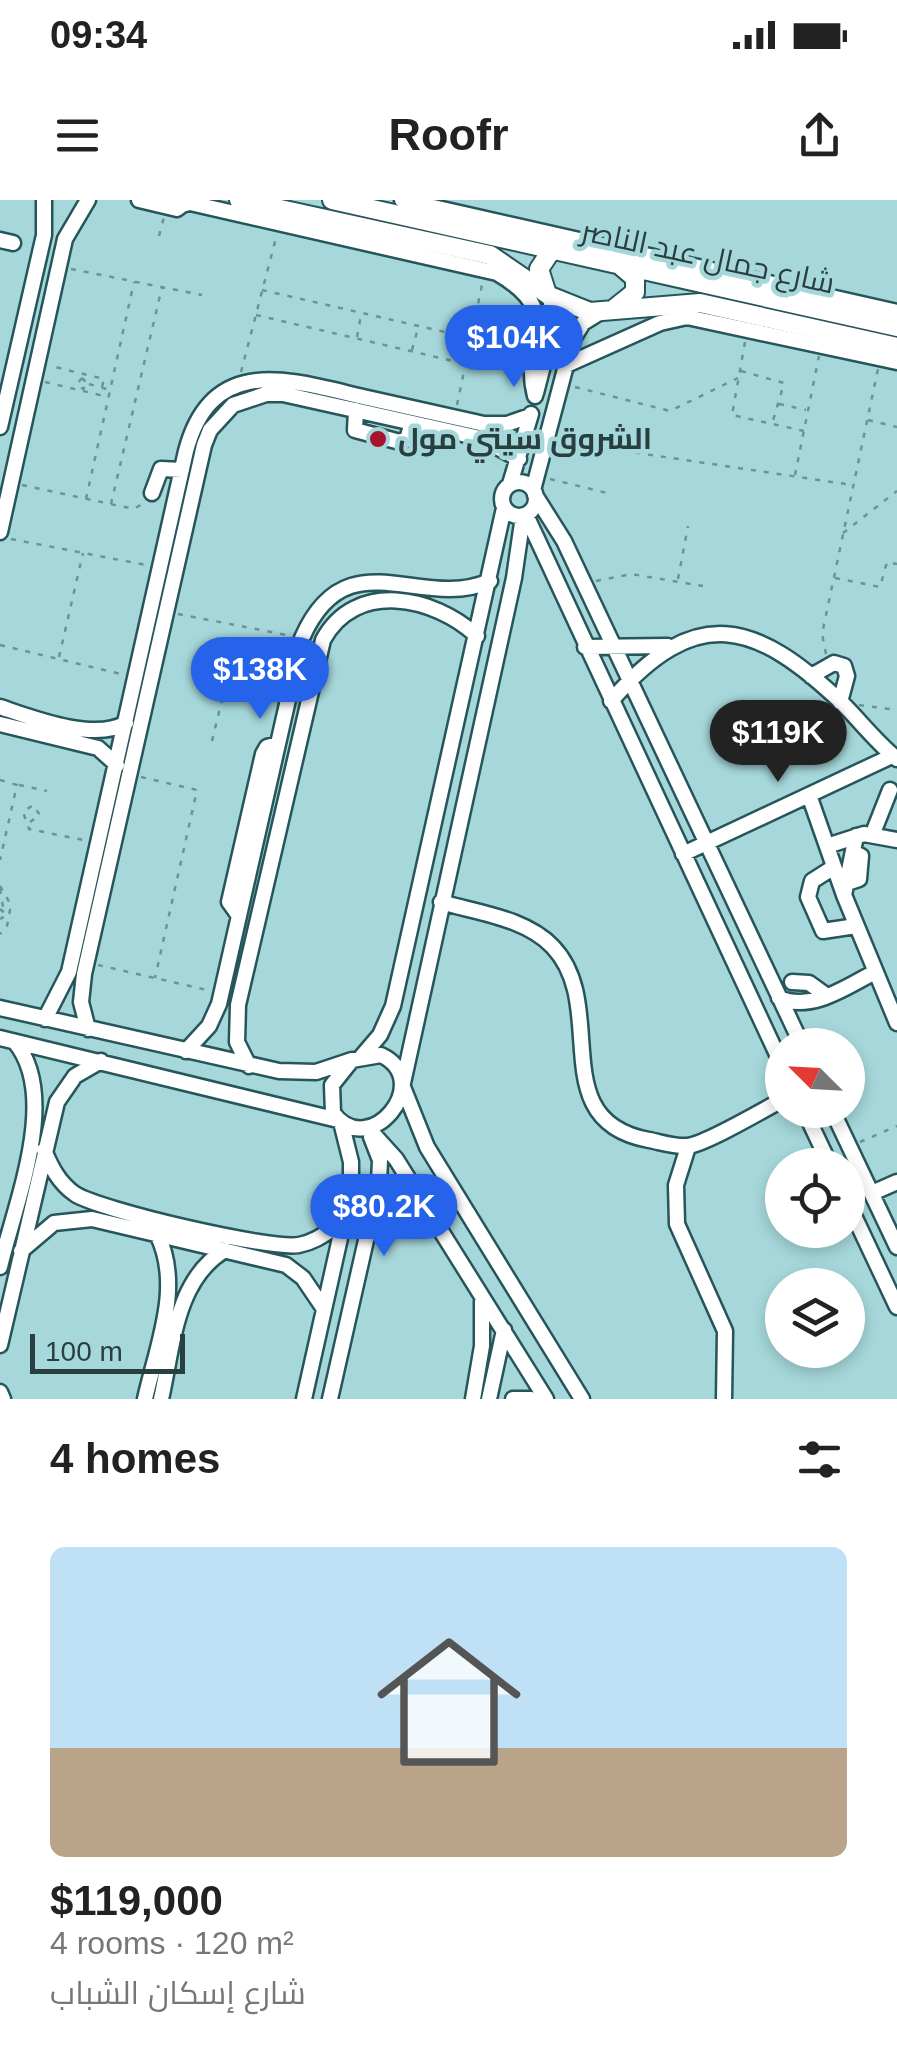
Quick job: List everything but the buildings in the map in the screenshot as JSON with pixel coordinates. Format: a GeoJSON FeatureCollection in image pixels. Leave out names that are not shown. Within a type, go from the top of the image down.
{"type":"FeatureCollection","features":[{"type":"Feature","properties":{"kind":"main road","name":"شارع جمال عبد الناصر"},"geometry":{"type":"LineString","coordinates":[[239,200],[493,264],[576,308],[606,313],[683,302],[716,306],[897,348]]}},
{"type":"Feature","properties":{"kind":"main road","name":"شارع جمال عبد الناصر"},"geometry":{"type":"LineString","coordinates":[[332,200],[897,327]]}},
{"type":"Feature","properties":{"kind":"main road"},"geometry":{"type":"LineString","coordinates":[[493,264],[509,252],[507,240]]}},
{"type":"Feature","properties":{"kind":"main road"},"geometry":{"type":"LineString","coordinates":[[550,296],[538,276],[541,262],[551,251]]}},
{"type":"Feature","properties":{"kind":"main road"},"geometry":{"type":"LineString","coordinates":[[606,313],[635,292],[634,278],[622,267]]}},
{"type":"Feature","properties":{"kind":"main road"},"geometry":{"type":"LineString","coordinates":[[683,302],[686,280]]}},
{"type":"Feature","properties":{"kind":"street"},"geometry":{"type":"LineString","coordinates":[[0,427],[46,220],[44,200]]}},
{"type":"Feature","properties":{"kind":"street"},"geometry":{"type":"LineString","coordinates":[[0,535],[60,265],[72,222],[88,200]]}},
{"type":"Feature","properties":{"kind":"street"},"geometry":{"type":"LineString","coordinates":[[139,200],[180,202],[445,260],[493,264],[537,309],[540,326],[531,372],[535,396]]}},
{"type":"Feature","properties":{"kind":"street"},"geometry":{"type":"LineString","coordinates":[[402,200],[897,312]]}},
{"type":"Feature","properties":{"kind":"street"},"geometry":{"type":"LineString","coordinates":[[38,260],[50,258],[60,265]]}},
{"type":"Feature","properties":{"kind":"street"},"geometry":{"type":"LineString","coordinates":[[34,280],[43,287],[55,285]]}},
{"type":"Feature","properties":{"kind":"street"},"geometry":{"type":"LineString","coordinates":[[304,1399],[344,1222],[352,1162],[329,1094],[336,1076],[380,1035],[393,1006],[490,581],[504,508],[502,498],[519,460],[554,324],[550,296]]}},
{"type":"Feature","properties":{"kind":"street"},"geometry":{"type":"LineString","coordinates":[[367,1128],[391,1113],[403,1085],[514,578],[524,515],[534,506],[564,366],[583,323],[598,313],[606,313]]}},
{"type":"Feature","properties":{"kind":"street"},"geometry":{"type":"LineString","coordinates":[[564,366],[674,319],[701,317],[897,362]]}},
{"type":"Feature","properties":{"kind":"street"},"geometry":{"type":"LineString","coordinates":[[549,345],[560,344],[569,349]]}},
{"type":"Feature","properties":{"kind":"street"},"geometry":{"type":"LineString","coordinates":[[88,1028],[81,1002],[123,770],[126,723],[196,422],[214,400],[238,385],[275,378],[496,425],[530,416]]}},
{"type":"Feature","properties":{"kind":"street"},"geometry":{"type":"LineString","coordinates":[[46,1019],[65,985],[99,843],[166,612],[204,445],[220,416],[249,397],[266,394],[490,441],[519,460]]}},
{"type":"Feature","properties":{"kind":"street"},"geometry":{"type":"LineString","coordinates":[[152,494],[161,469],[182,470]]}},
{"type":"Feature","properties":{"kind":"street"},"geometry":{"type":"LineString","coordinates":[[510,484],[520,482],[536,487],[794,1028]]}},
{"type":"Feature","properties":{"kind":"street"},"geometry":{"type":"LineString","coordinates":[[504,508],[512,515],[524,515]]}},
{"type":"Feature","properties":{"kind":"street"},"geometry":{"type":"LineString","coordinates":[[524,515],[765,1029]]}},
{"type":"Feature","properties":{"kind":"street"},"geometry":{"type":"LineString","coordinates":[[514,578],[540,552]]}},
{"type":"Feature","properties":{"kind":"street"},"geometry":{"type":"LineString","coordinates":[[186,1051],[210,1026],[221,993],[302,638],[321,606],[350,586],[386,580],[461,590],[490,581]]}},
{"type":"Feature","properties":{"kind":"street"},"geometry":{"type":"LineString","coordinates":[[249,1066],[238,1042],[238,1005],[322,640],[341,614],[354,606],[385,601],[436,609],[477,636]]}},
{"type":"Feature","properties":{"kind":"street"},"geometry":{"type":"LineString","coordinates":[[611,701],[669,646],[689,638],[732,634],[772,648],[811,676],[895,758],[683,854]]}},
{"type":"Feature","properties":{"kind":"street"},"geometry":{"type":"LineString","coordinates":[[585,647],[669,646]]}},
{"type":"Feature","properties":{"kind":"street"},"geometry":{"type":"LineString","coordinates":[[811,676],[830,665],[841,664],[847,672],[840,702]]}},
{"type":"Feature","properties":{"kind":"street"},"geometry":{"type":"LineString","coordinates":[[0,707],[101,732],[126,723]]}},
{"type":"Feature","properties":{"kind":"street"},"geometry":{"type":"LineString","coordinates":[[0,724],[98,748],[123,770]]}},
{"type":"Feature","properties":{"kind":"street"},"geometry":{"type":"LineString","coordinates":[[873,833],[888,789]]}},
{"type":"Feature","properties":{"kind":"street"},"geometry":{"type":"LineString","coordinates":[[809,794],[856,926],[897,1023]]}},
{"type":"Feature","properties":{"kind":"street"},"geometry":{"type":"LineString","coordinates":[[827,846],[873,833],[897,840]]}},
{"type":"Feature","properties":{"kind":"street"},"geometry":{"type":"LineString","coordinates":[[845,889],[856,836]]}},
{"type":"Feature","properties":{"kind":"street"},"geometry":{"type":"LineString","coordinates":[[834,868],[812,880],[808,897],[823,931],[856,926]]}},
{"type":"Feature","properties":{"kind":"street"},"geometry":{"type":"LineString","coordinates":[[442,902],[526,927],[554,947],[572,976],[588,1096],[602,1120],[624,1136],[688,1146],[765,1108]]}},
{"type":"Feature","properties":{"kind":"street"},"geometry":{"type":"LineString","coordinates":[[780,998],[802,1003],[827,996],[875,972]]}},
{"type":"Feature","properties":{"kind":"street"},"geometry":{"type":"LineString","coordinates":[[792,982],[809,983],[827,996]]}},
{"type":"Feature","properties":{"kind":"street"},"geometry":{"type":"LineString","coordinates":[[0,1008],[249,1066],[316,1072],[357,1058],[390,1059],[427,1146],[582,1399]]}},
{"type":"Feature","properties":{"kind":"street"},"geometry":{"type":"LineString","coordinates":[[7,1039],[367,1128],[396,1159],[546,1399]]}},
{"type":"Feature","properties":{"kind":"street"},"geometry":{"type":"LineString","coordinates":[[0,1268],[35,1115],[31,1068],[7,1039]]}},
{"type":"Feature","properties":{"kind":"street"},"geometry":{"type":"LineString","coordinates":[[0,1345],[51,1119],[75,1076],[101,1061]]}},
{"type":"Feature","properties":{"kind":"street"},"geometry":{"type":"LineString","coordinates":[[35,1115],[51,1119]]}},
{"type":"Feature","properties":{"kind":"street"},"geometry":{"type":"LineString","coordinates":[[330,1399],[370,1226],[380,1160],[367,1128]]}},
{"type":"Feature","properties":{"kind":"street"},"geometry":{"type":"LineString","coordinates":[[841,1128],[897,1250],[875,1261]]}},
{"type":"Feature","properties":{"kind":"street"},"geometry":{"type":"LineString","coordinates":[[688,1146],[676,1184],[677,1224],[725,1330],[724,1399]]}},
{"type":"Feature","properties":{"kind":"street"},"geometry":{"type":"LineString","coordinates":[[44,1150],[60,1180],[95,1204],[268,1252],[295,1270],[324,1309]]}},
{"type":"Feature","properties":{"kind":"street"},"geometry":{"type":"LineString","coordinates":[[872,1194],[897,1182]]}},
{"type":"Feature","properties":{"kind":"street"},"geometry":{"type":"LineString","coordinates":[[92,1220],[90,1211],[95,1204]]}},
{"type":"Feature","properties":{"kind":"street"},"geometry":{"type":"LineString","coordinates":[[21,1252],[30,1240],[54,1224],[92,1220],[225,1250],[268,1252],[310,1242],[358,1218],[370,1226]]}},
{"type":"Feature","properties":{"kind":"street"},"geometry":{"type":"LineString","coordinates":[[157,1234],[176,1300],[161,1399]]}},
{"type":"Feature","properties":{"kind":"street"},"geometry":{"type":"LineString","coordinates":[[865,1240],[897,1308]]}},
{"type":"Feature","properties":{"kind":"street"},"geometry":{"type":"LineString","coordinates":[[145,1399],[176,1300],[198,1272],[225,1250]]}},
{"type":"Feature","properties":{"kind":"street"},"geometry":{"type":"LineString","coordinates":[[481,1296],[486,1389]]}},
{"type":"Feature","properties":{"kind":"street"},"geometry":{"type":"LineString","coordinates":[[473,1399],[486,1389],[504,1330]]}},
{"type":"Feature","properties":{"kind":"street"},"geometry":{"type":"LineString","coordinates":[[514,1399],[531,1399]]}},
{"type":"Feature","properties":{"kind":"path"},"geometry":{"type":"LineString","coordinates":[[159,236],[180,202]]}},
{"type":"Feature","properties":{"kind":"path"},"geometry":{"type":"LineString","coordinates":[[238,385],[280,223]]}},
{"type":"Feature","properties":{"kind":"path"},"geometry":{"type":"LineString","coordinates":[[455,418],[471,338],[493,264]]}},
{"type":"Feature","properties":{"kind":"path"},"geometry":{"type":"LineString","coordinates":[[60,265],[202,296]]}},
{"type":"Feature","properties":{"kind":"path"},"geometry":{"type":"LineString","coordinates":[[86,499],[134,282]]}},
{"type":"Feature","properties":{"kind":"path"},"geometry":{"type":"LineString","coordinates":[[111,504],[162,287]]}},
{"type":"Feature","properties":{"kind":"path"},"geometry":{"type":"LineString","coordinates":[[262,290],[471,338]]}},
{"type":"Feature","properties":{"kind":"path"},"geometry":{"type":"LineString","coordinates":[[357,338],[362,313]]}},
{"type":"Feature","properties":{"kind":"path"},"geometry":{"type":"LineString","coordinates":[[256,314],[466,364]]}},
{"type":"Feature","properties":{"kind":"path"},"geometry":{"type":"LineString","coordinates":[[412,351],[418,326]]}},
{"type":"Feature","properties":{"kind":"path"},"geometry":{"type":"LineString","coordinates":[[747,327],[732,415],[804,431]]}},
{"type":"Feature","properties":{"kind":"path"},"geometry":{"type":"LineString","coordinates":[[795,477],[822,344]]}},
{"type":"Feature","properties":{"kind":"path"},"geometry":{"type":"LineString","coordinates":[[830,665],[821,642],[880,358]]}},
{"type":"Feature","properties":{"kind":"path"},"geometry":{"type":"LineString","coordinates":[[34,379],[100,396],[104,380],[38,363]]}},
{"type":"Feature","properties":{"kind":"path"},"geometry":{"type":"LineString","coordinates":[[740,371],[784,384],[772,424]]}},
{"type":"Feature","properties":{"kind":"path"},"geometry":{"type":"LineString","coordinates":[[83,376],[88,384],[110,390]]}},
{"type":"Feature","properties":{"kind":"path"},"geometry":{"type":"LineString","coordinates":[[82,390],[77,384],[83,376]]}},
{"type":"Feature","properties":{"kind":"path"},"geometry":{"type":"LineString","coordinates":[[560,384],[670,412],[738,378]]}},
{"type":"Feature","properties":{"kind":"path"},"geometry":{"type":"LineString","coordinates":[[82,390],[88,384]]}},
{"type":"Feature","properties":{"kind":"path"},"geometry":{"type":"LineString","coordinates":[[778,404],[808,410]]}},
{"type":"Feature","properties":{"kind":"path"},"geometry":{"type":"LineString","coordinates":[[867,420],[897,427]]}},
{"type":"Feature","properties":{"kind":"path"},"geometry":{"type":"LineString","coordinates":[[546,439],[853,486]]}},
{"type":"Feature","properties":{"kind":"path"},"geometry":{"type":"LineString","coordinates":[[11,483],[134,509],[152,494]]}},
{"type":"Feature","properties":{"kind":"path"},"geometry":{"type":"LineString","coordinates":[[536,487],[607,493]]}},
{"type":"Feature","properties":{"kind":"path"},"geometry":{"type":"LineString","coordinates":[[843,534],[897,490]]}},
{"type":"Feature","properties":{"kind":"path"},"geometry":{"type":"LineString","coordinates":[[677,581],[688,526]]}},
{"type":"Feature","properties":{"kind":"path"},"geometry":{"type":"LineString","coordinates":[[0,535],[160,568]]}},
{"type":"Feature","properties":{"kind":"path"},"geometry":{"type":"LineString","coordinates":[[59,659],[83,553]]}},
{"type":"Feature","properties":{"kind":"path"},"geometry":{"type":"LineString","coordinates":[[834,578],[880,587],[887,562],[897,564]]}},
{"type":"Feature","properties":{"kind":"path"},"geometry":{"type":"LineString","coordinates":[[584,584],[631,574],[702,586]]}},
{"type":"Feature","properties":{"kind":"path"},"geometry":{"type":"LineString","coordinates":[[166,612],[302,638]]}},
{"type":"Feature","properties":{"kind":"path"},"geometry":{"type":"LineString","coordinates":[[0,645],[136,678]]}},
{"type":"Feature","properties":{"kind":"path"},"geometry":{"type":"LineString","coordinates":[[212,741],[228,676],[291,685]]}},
{"type":"Feature","properties":{"kind":"path"},"geometry":{"type":"LineString","coordinates":[[840,702],[897,710]]}},
{"type":"Feature","properties":{"kind":"path"},"geometry":{"type":"LineString","coordinates":[[123,770],[197,790],[155,978]]}},
{"type":"Feature","properties":{"kind":"path"},"geometry":{"type":"LineString","coordinates":[[0,780],[46,791]]}},
{"type":"Feature","properties":{"kind":"path"},"geometry":{"type":"LineString","coordinates":[[0,860],[18,785]]}},
{"type":"Feature","properties":{"kind":"path"},"geometry":{"type":"LineString","coordinates":[[23,812],[30,805],[38,808],[38,818],[30,822]]}},
{"type":"Feature","properties":{"kind":"path"},"geometry":{"type":"LineString","coordinates":[[12,809],[23,812],[30,822],[29,829],[99,843]]}},
{"type":"Feature","properties":{"kind":"path"},"geometry":{"type":"LineString","coordinates":[[0,887],[2,909],[9,916]]}},
{"type":"Feature","properties":{"kind":"path"},"geometry":{"type":"LineString","coordinates":[[0,887],[9,895],[9,916],[0,934]]}},
{"type":"Feature","properties":{"kind":"path"},"geometry":{"type":"LineString","coordinates":[[0,919],[9,916]]}},
{"type":"Feature","properties":{"kind":"path"},"geometry":{"type":"LineString","coordinates":[[87,963],[221,993]]}},
{"type":"Feature","properties":{"kind":"path"},"geometry":{"type":"LineString","coordinates":[[850,1146],[897,1126]]}},
{"type":"Feature","properties":{"kind":"place","name":"الشروق سيتي مول"},"geometry":{"type":"Point","coordinates":[378,439]}}]}
